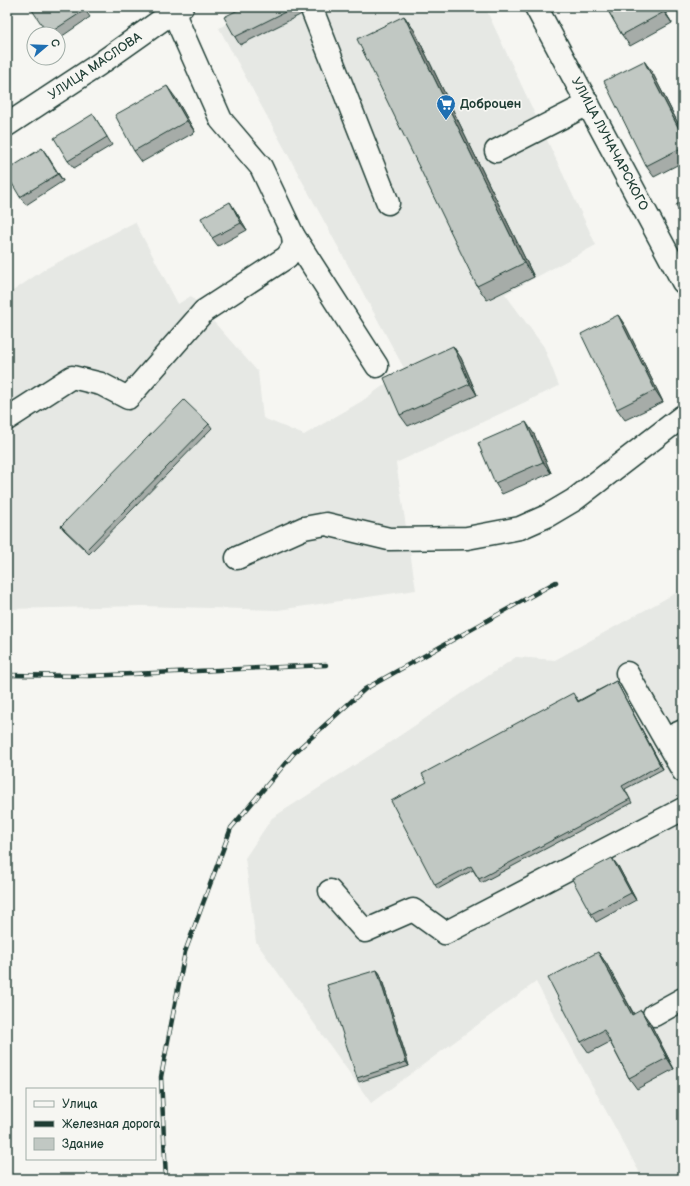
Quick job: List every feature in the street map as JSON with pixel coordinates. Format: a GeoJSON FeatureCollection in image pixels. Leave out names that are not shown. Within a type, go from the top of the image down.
{"type":"FeatureCollection","features":[{"type":"Feature","properties":{"kind":"main road"},"geometry":{"type":"LineString","coordinates":[[311,7],[388,203]]}},
{"type":"Feature","properties":{"kind":"main road","name":"УЛИЦА ЛУНАЧАРСКОГО"},"geometry":{"type":"LineString","coordinates":[[536,7],[683,282]]}},
{"type":"Feature","properties":{"kind":"main road"},"geometry":{"type":"LineString","coordinates":[[175,9],[221,120],[262,167],[293,235],[377,366]]}},
{"type":"Feature","properties":{"kind":"main road","name":"УЛИЦА МАСЛОВА"},"geometry":{"type":"LineString","coordinates":[[7,125],[98,65],[175,9]]}},
{"type":"Feature","properties":{"kind":"main road"},"geometry":{"type":"LineString","coordinates":[[496,151],[588,104]]}},
{"type":"Feature","properties":{"kind":"main road"},"geometry":{"type":"LineString","coordinates":[[7,418],[72,377],[101,384],[128,398],[204,311],[287,257],[294,246],[293,235]]}},
{"type":"Feature","properties":{"kind":"main road"},"geometry":{"type":"LineString","coordinates":[[237,558],[304,528],[326,524],[389,539],[467,538],[520,528],[547,516],[574,500],[683,416]]}},
{"type":"Feature","properties":{"kind":"main road"},"geometry":{"type":"LineString","coordinates":[[627,673],[674,735],[683,771]]}},
{"type":"Feature","properties":{"kind":"main road"},"geometry":{"type":"LineString","coordinates":[[330,891],[365,931],[413,910],[445,933],[683,809]]}},
{"type":"Feature","properties":{"kind":"main road"},"geometry":{"type":"LineString","coordinates":[[654,1014],[683,999]]}},
{"type":"Feature","properties":{"kind":"shaded area"},"geometry":{"type":"Polygon","coordinates":[[[258,7],[485,7],[596,245],[505,294],[544,347],[559,386],[396,463],[416,590],[278,610],[142,606],[7,609],[7,295],[45,269],[135,222],[178,304],[191,296],[258,372],[263,418],[304,435],[362,401],[405,370],[219,28],[258,7]]]}},
{"type":"Feature","properties":{"kind":"shaded area"},"geometry":{"type":"Polygon","coordinates":[[[683,589],[683,1179],[643,1179],[536,982],[371,1103],[256,942],[245,858],[272,818],[383,747],[516,657],[555,660],[683,589]]]}},
{"type":"Feature","properties":{"kind":"building"},"geometry":{"type":"Polygon","coordinates":[[[30,7],[83,7],[85,10],[60,26],[43,26],[30,7]]]}},
{"type":"Feature","properties":{"kind":"building"},"geometry":{"type":"Polygon","coordinates":[[[244,7],[295,7],[235,37],[224,17],[244,7]]]}},
{"type":"Feature","properties":{"kind":"building"},"geometry":{"type":"Polygon","coordinates":[[[606,7],[661,7],[664,12],[622,35],[606,7]]]}},
{"type":"Feature","properties":{"kind":"building"},"geometry":{"type":"Polygon","coordinates":[[[404,16],[524,263],[477,286],[357,39],[404,16]]]}},
{"type":"Feature","properties":{"kind":"building"},"geometry":{"type":"Polygon","coordinates":[[[644,61],[683,137],[683,147],[646,166],[604,81],[644,61]]]}},
{"type":"Feature","properties":{"kind":"building"},"geometry":{"type":"Polygon","coordinates":[[[167,86],[187,121],[134,151],[115,115],[167,86]]]}},
{"type":"Feature","properties":{"kind":"building"},"geometry":{"type":"Polygon","coordinates":[[[93,114],[107,137],[68,161],[54,138],[93,114]]]}},
{"type":"Feature","properties":{"kind":"building"},"geometry":{"type":"Polygon","coordinates":[[[42,148],[58,174],[20,197],[7,175],[7,170],[42,148]]]}},
{"type":"Feature","properties":{"kind":"building"},"geometry":{"type":"Polygon","coordinates":[[[683,201],[683,217],[676,205],[683,201]]]}},
{"type":"Feature","properties":{"kind":"building"},"geometry":{"type":"Polygon","coordinates":[[[230,202],[241,223],[212,238],[201,218],[230,202]]]}},
{"type":"Feature","properties":{"kind":"building"},"geometry":{"type":"Polygon","coordinates":[[[618,315],[655,390],[617,409],[581,334],[618,315]]]}},
{"type":"Feature","properties":{"kind":"building"},"geometry":{"type":"Polygon","coordinates":[[[453,346],[470,384],[400,415],[384,378],[453,346]]]}},
{"type":"Feature","properties":{"kind":"building"},"geometry":{"type":"Polygon","coordinates":[[[184,400],[209,424],[86,550],[61,526],[184,400]]]}},
{"type":"Feature","properties":{"kind":"building"},"geometry":{"type":"Polygon","coordinates":[[[526,422],[543,462],[495,483],[478,443],[526,422]]]}},
{"type":"Feature","properties":{"kind":"building"},"geometry":{"type":"Polygon","coordinates":[[[616,681],[660,765],[622,786],[630,799],[479,879],[471,866],[435,885],[391,801],[427,782],[422,774],[573,693],[578,702],[616,681]]]}},
{"type":"Feature","properties":{"kind":"building"},"geometry":{"type":"Polygon","coordinates":[[[612,858],[631,893],[591,914],[572,879],[612,858]]]}},
{"type":"Feature","properties":{"kind":"building"},"geometry":{"type":"Polygon","coordinates":[[[598,952],[632,1015],[641,1010],[667,1058],[629,1078],[604,1030],[581,1042],[548,978],[598,952]]]}},
{"type":"Feature","properties":{"kind":"building"},"geometry":{"type":"Polygon","coordinates":[[[377,970],[406,1062],[357,1078],[327,985],[377,970]]]}},
{"type":"Feature","properties":{"kind":"railway"},"geometry":{"type":"LineString","coordinates":[[166,1179],[161,1077],[185,952],[231,828],[294,753],[365,689],[556,582]]}},
{"type":"Feature","properties":{"kind":"railway"},"geometry":{"type":"LineString","coordinates":[[7,675],[89,676],[326,665]]}},
{"type":"Feature","properties":{"kind":"place","name":"Доброцен"},"geometry":{"type":"Point","coordinates":[446,121]}}]}
